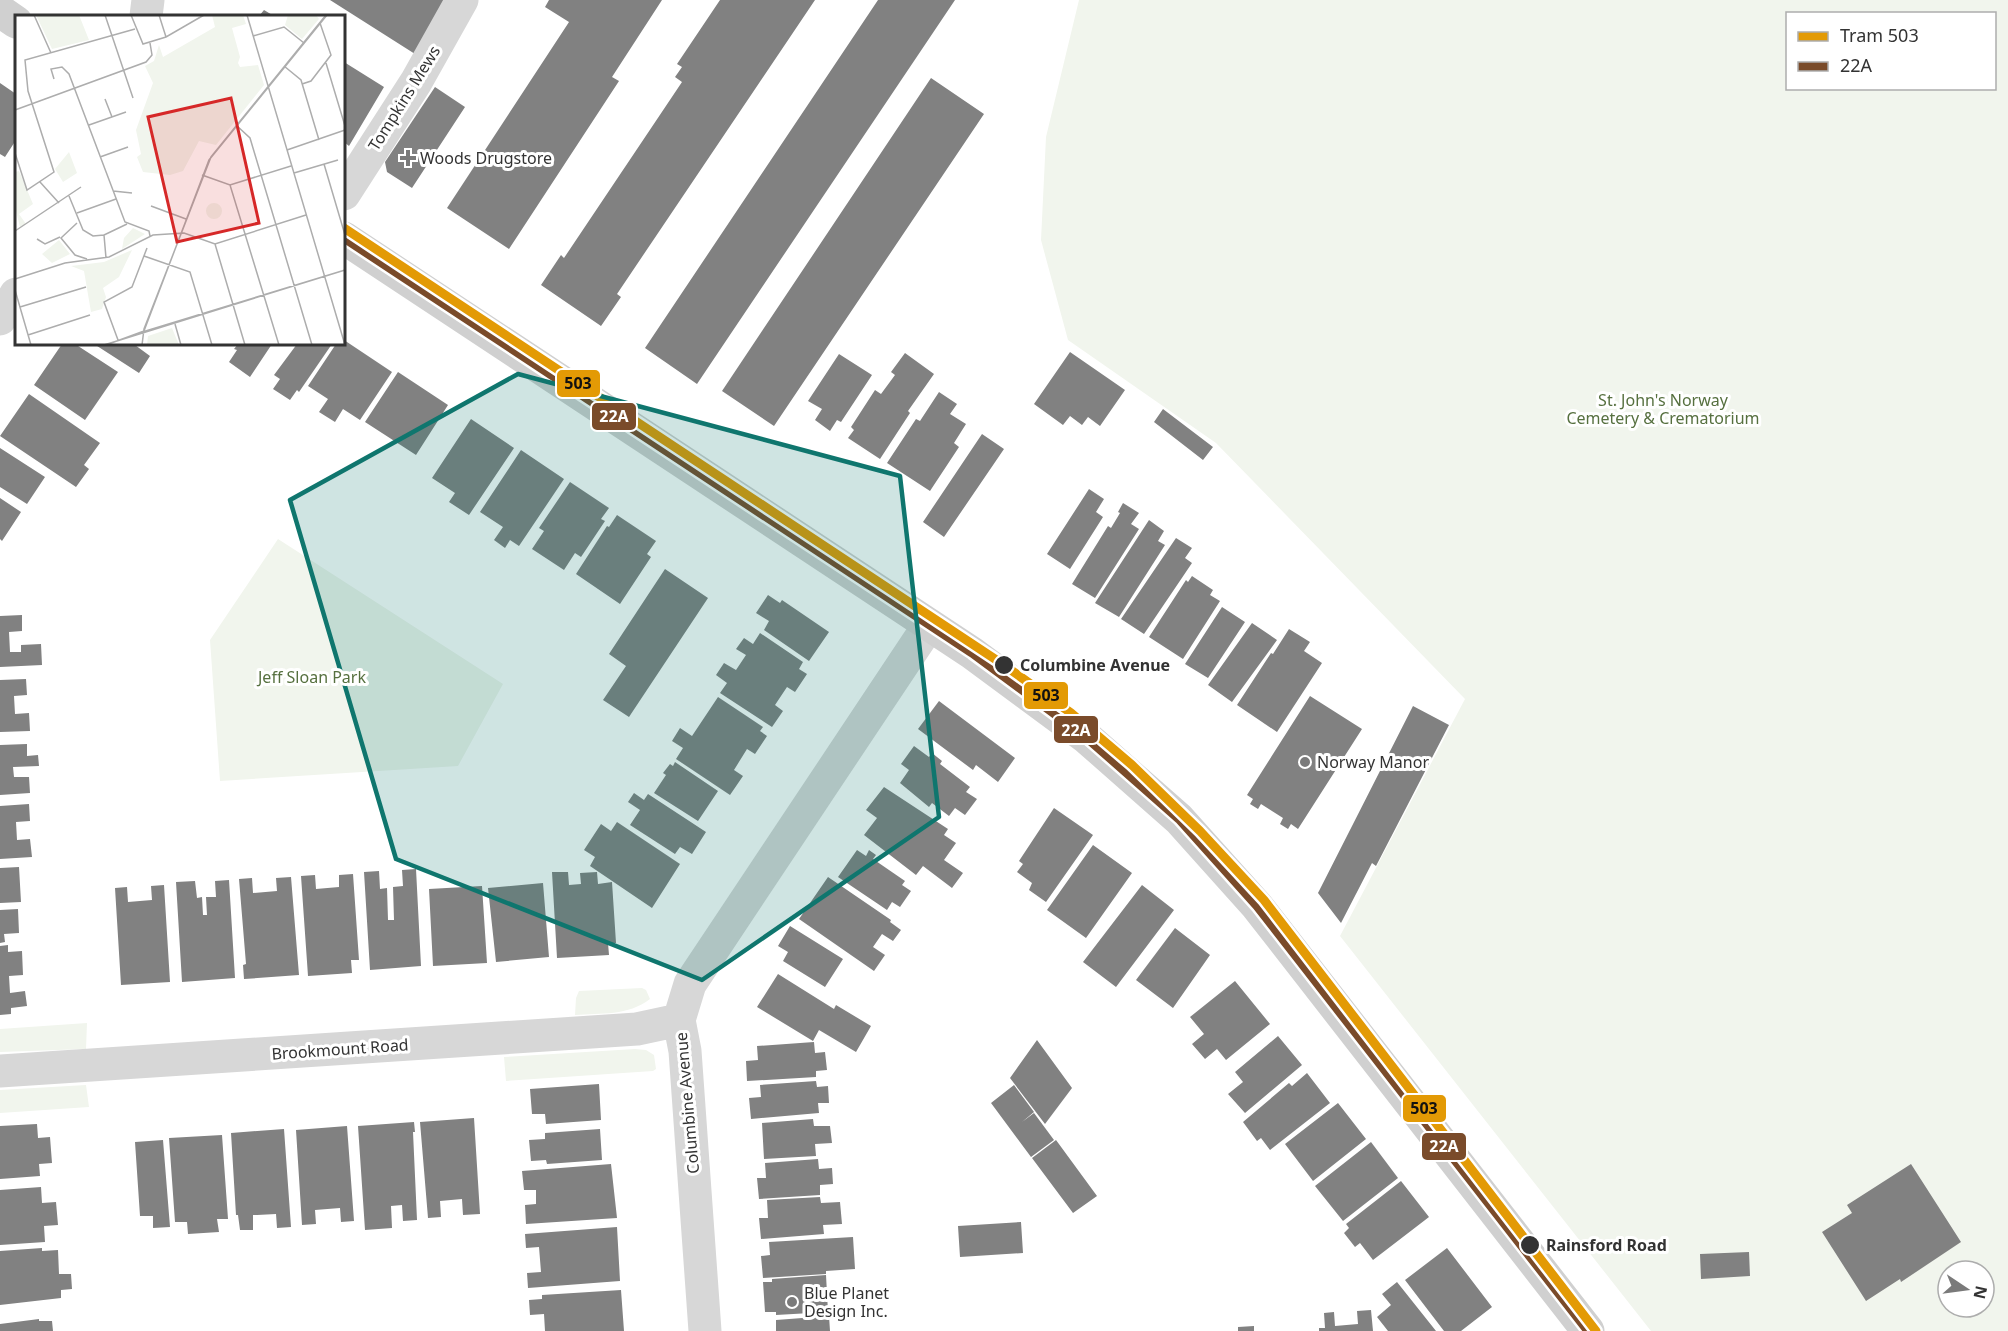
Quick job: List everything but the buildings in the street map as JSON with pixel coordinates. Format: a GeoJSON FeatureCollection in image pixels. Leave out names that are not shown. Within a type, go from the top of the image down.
{"type":"FeatureCollection","features":[{"type":"Feature","properties":{"kind":"main road"},"geometry":{"type":"LineString","coordinates":[[0,10],[15,21]]}},
{"type":"Feature","properties":{"kind":"main road"},"geometry":{"type":"LineString","coordinates":[[345,239],[972,653],[1087,738],[1179,819],[1257,906],[1579,1327]]}},
{"type":"Feature","properties":{"kind":"street"},"geometry":{"type":"LineString","coordinates":[[146,15],[148,0]]}},
{"type":"Feature","properties":{"kind":"street","name":"Tompkins Mews"},"geometry":{"type":"LineString","coordinates":[[345,192],[416,82],[462,0]]}},
{"type":"Feature","properties":{"kind":"street"},"geometry":{"type":"LineString","coordinates":[[0,319],[15,296]]}},
{"type":"Feature","properties":{"kind":"street","name":"Columbine Avenue"},"geometry":{"type":"LineString","coordinates":[[705,1331],[685,1051],[679,1020],[690,984],[929,625]]}},
{"type":"Feature","properties":{"kind":"street","name":"Brookmount Road"},"geometry":{"type":"LineString","coordinates":[[0,1071],[625,1030],[679,1020]]}},
{"type":"Feature","properties":{"kind":"highlighted area"},"geometry":{"type":"Polygon","coordinates":[[[518,374],[900,476],[939,817],[702,980],[396,859],[290,500],[518,374]]]}},
{"type":"Feature","properties":{"kind":"green space","name":"St. John's Norway Cemetery & Crematorium"},"geometry":{"type":"Polygon","coordinates":[[[1079,0],[2008,0],[2008,1331],[1651,1331],[1340,936],[1465,699],[1216,443],[1068,340],[1041,240],[1046,137],[1079,0]]]}},
{"type":"Feature","properties":{"kind":"green space","name":"Jeff Sloan Park"},"geometry":{"type":"Polygon","coordinates":[[[278,539],[503,684],[458,766],[220,781],[210,640],[278,539]]]}},
{"type":"Feature","properties":{"kind":"green space"},"geometry":{"type":"Polygon","coordinates":[[[642,988],[646,990],[650,999],[633,1008],[614,1013],[575,1015],[576,998],[579,991],[642,988]]]}},
{"type":"Feature","properties":{"kind":"green space"},"geometry":{"type":"Polygon","coordinates":[[[87,1023],[86,1049],[0,1052],[0,1029],[87,1023]]]}},
{"type":"Feature","properties":{"kind":"green space"},"geometry":{"type":"Polygon","coordinates":[[[646,1050],[654,1055],[656,1069],[506,1081],[504,1057],[646,1050]]]}},
{"type":"Feature","properties":{"kind":"green space"},"geometry":{"type":"Polygon","coordinates":[[[86,1085],[89,1107],[0,1113],[0,1090],[86,1085]]]}},
{"type":"Feature","properties":{"kind":"tram line","name":"503"},"geometry":{"type":"LineString","coordinates":[[345,229],[1004,665],[1071,713],[1132,765],[1200,831],[1264,900],[1596,1331]]}},
{"type":"Feature","properties":{"kind":"transit line","name":"22A"},"geometry":{"type":"LineString","coordinates":[[345,239],[972,653],[1087,738],[1179,819],[1257,906],[1588,1331]]}},
{"type":"Feature","properties":{"kind":"place","name":"Woods Drugstore"},"geometry":{"type":"Point","coordinates":[408,158]}},
{"type":"Feature","properties":{"kind":"place","name":"Columbine Avenue"},"geometry":{"type":"Point","coordinates":[1004,665]}},
{"type":"Feature","properties":{"kind":"place","name":"Norway Manor"},"geometry":{"type":"Point","coordinates":[1305,762]}},
{"type":"Feature","properties":{"kind":"place","name":"Rainsford Road"},"geometry":{"type":"Point","coordinates":[1530,1245]}},
{"type":"Feature","properties":{"kind":"place","name":"Blue Planet Design Inc."},"geometry":{"type":"Point","coordinates":[792,1302]}}]}
